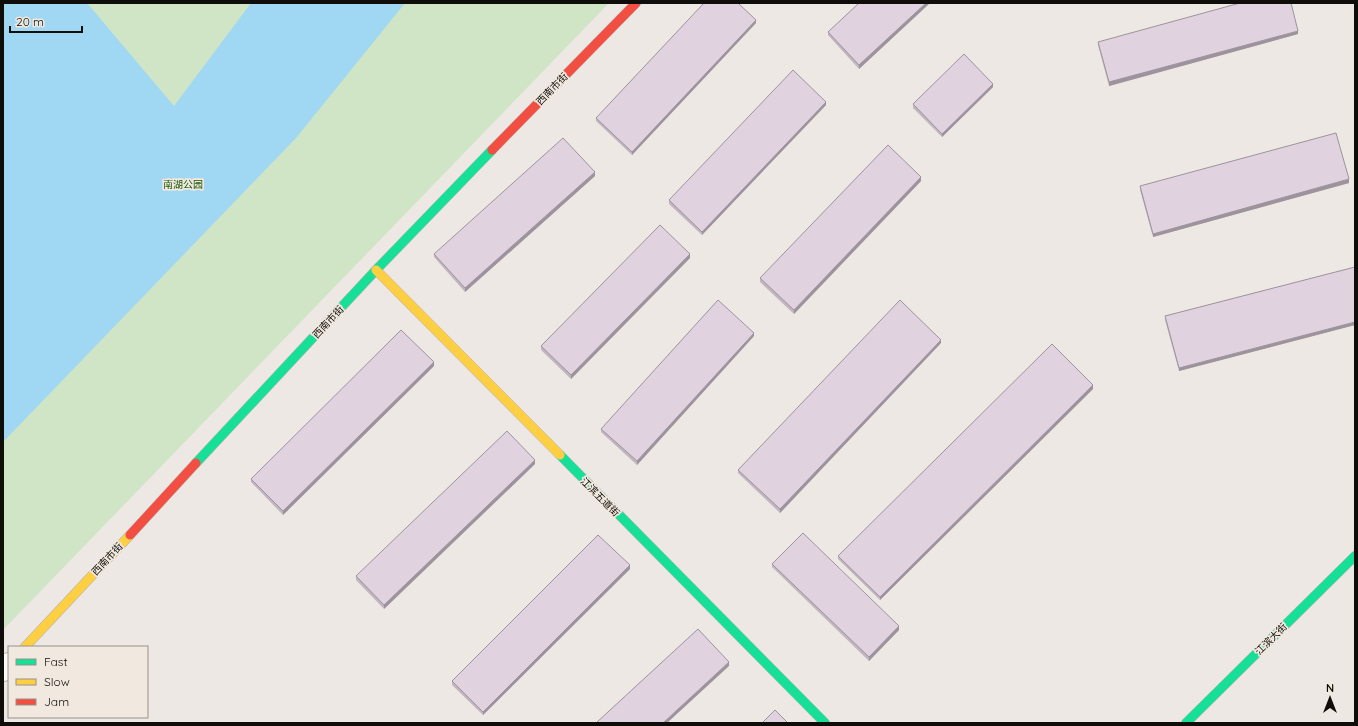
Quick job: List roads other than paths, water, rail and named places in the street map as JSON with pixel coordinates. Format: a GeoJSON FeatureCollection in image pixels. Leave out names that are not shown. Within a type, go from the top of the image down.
{"type":"FeatureCollection","features":[{"type":"Feature","properties":{"kind":"street","name":"西南市街"},"geometry":{"type":"LineString","coordinates":[[25,646],[376,270],[636,3]]}},
{"type":"Feature","properties":{"kind":"street","name":"江滨五道街"},"geometry":{"type":"LineString","coordinates":[[376,270],[825,723]]}},
{"type":"Feature","properties":{"kind":"street","name":"江滨大街"},"geometry":{"type":"LineString","coordinates":[[1186,723],[1355,556]]}},
{"type":"Feature","properties":{"kind":"water"},"geometry":{"type":"Polygon","coordinates":[[[3,3],[87,3],[174,106],[251,3],[405,3],[296,138],[3,442],[3,3]]]}},
{"type":"Feature","properties":{"kind":"park label","name":"南湖公园"},"geometry":{"type":"Point","coordinates":[183,184]}}]}
